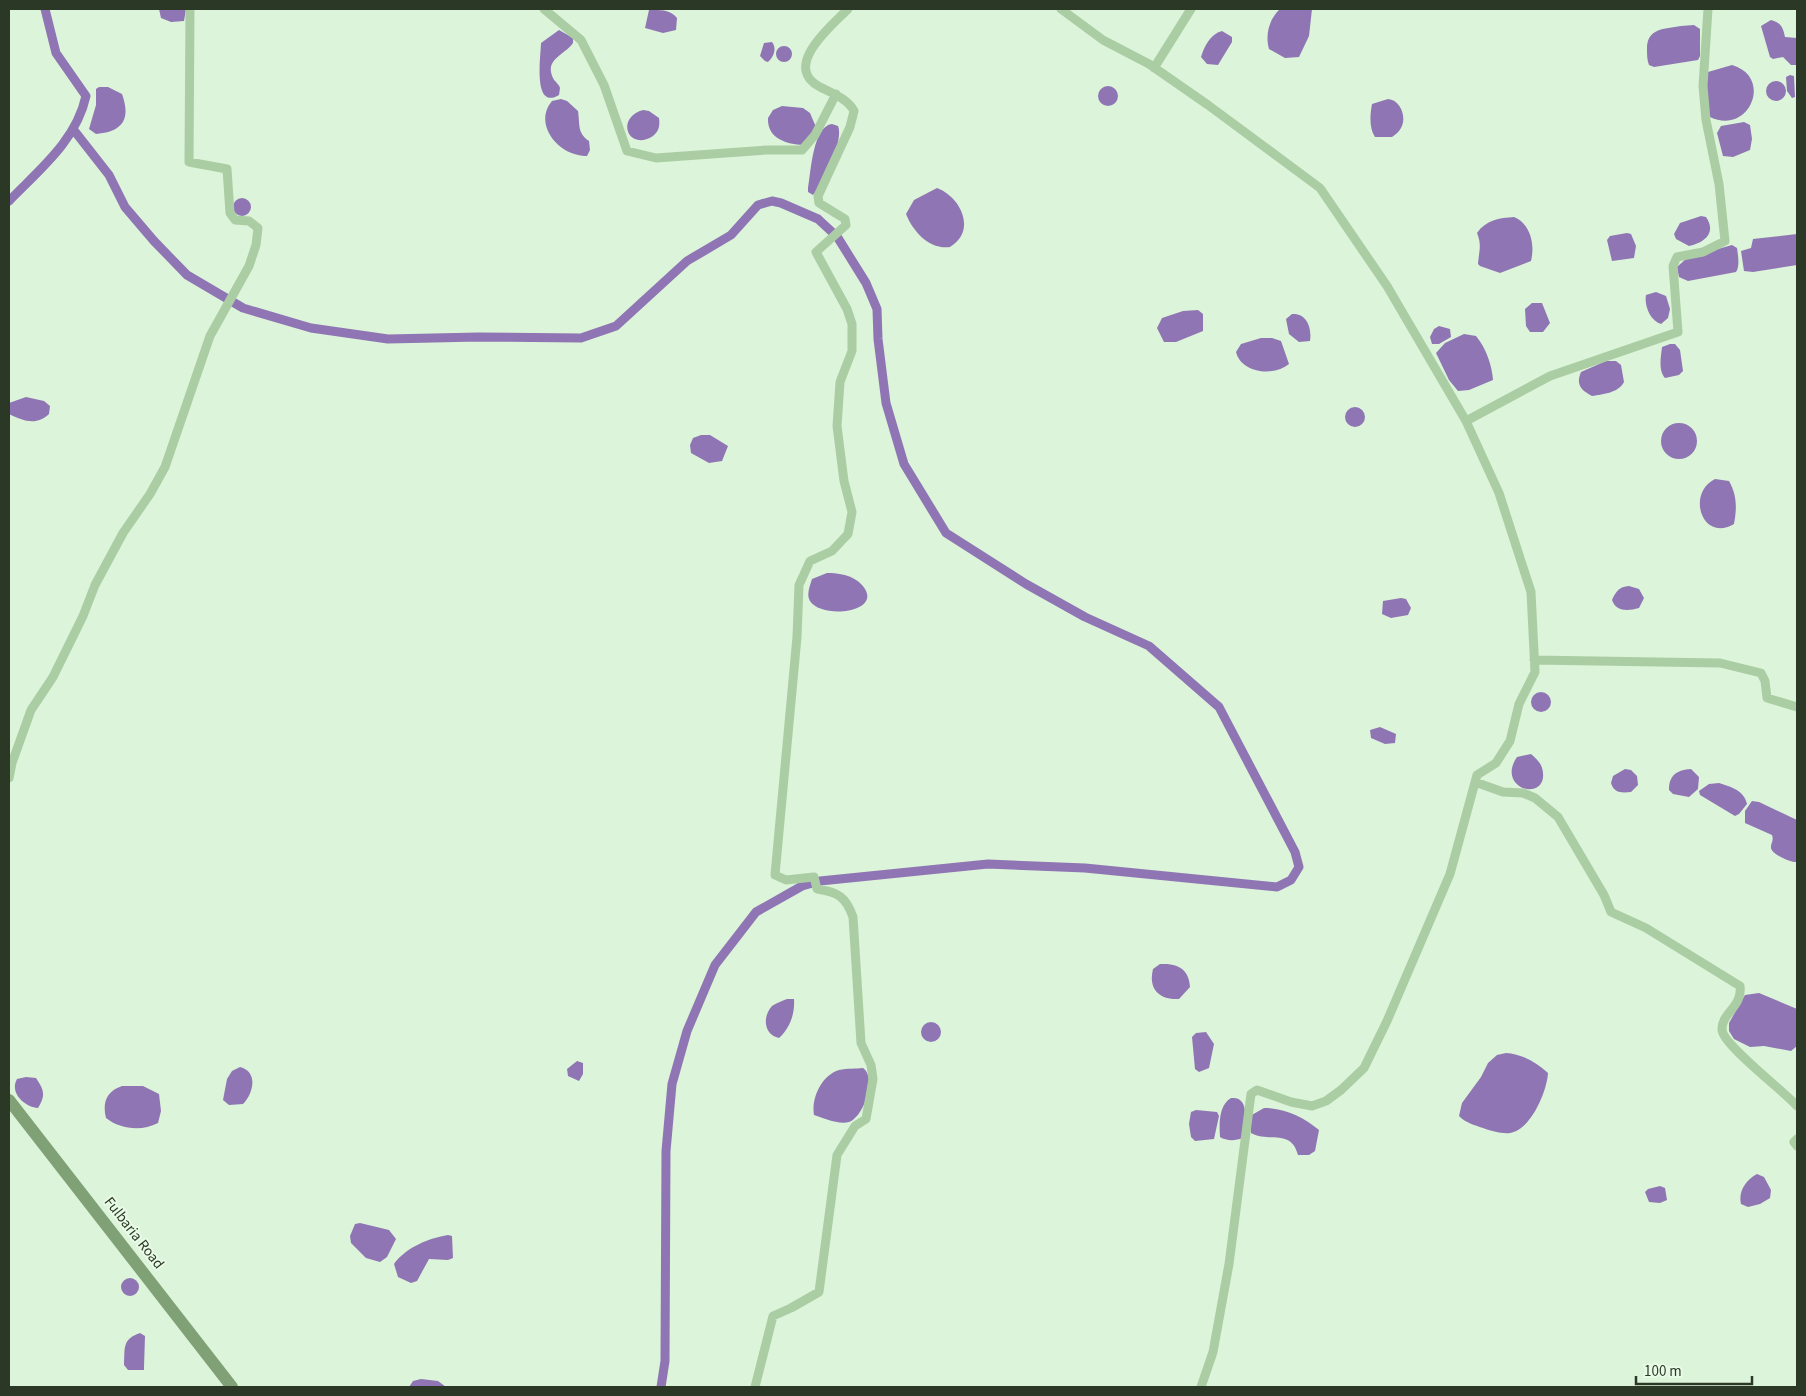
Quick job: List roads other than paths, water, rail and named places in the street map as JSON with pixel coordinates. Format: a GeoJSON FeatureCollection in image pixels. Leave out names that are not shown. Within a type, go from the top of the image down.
{"type":"FeatureCollection","features":[{"type":"Feature","properties":{"kind":"main road","name":"Fulbaria Road"},"geometry":{"type":"LineString","coordinates":[[9,1100],[232,1387]]}},
{"type":"Feature","properties":{"kind":"street"},"geometry":{"type":"LineString","coordinates":[[9,778],[12,763],[31,710],[53,677],[83,616],[95,585],[123,533],[150,494],[165,467],[210,336],[249,266],[256,245],[258,228],[249,221],[235,220],[230,213],[227,169],[189,162],[190,9]]}},
{"type":"Feature","properties":{"kind":"street"},"geometry":{"type":"LineString","coordinates":[[544,9],[580,40],[604,84],[627,152],[656,158],[766,150],[802,150],[815,135],[836,94]]}},
{"type":"Feature","properties":{"kind":"street"},"geometry":{"type":"LineString","coordinates":[[755,1387],[773,1316],[819,1292],[838,1155],[855,1126],[866,1119],[872,1094],[871,1065],[861,1043],[853,917],[844,898],[835,892],[817,889],[814,877],[786,880],[775,875],[797,637],[799,585],[810,561],[832,551],[848,534],[852,512],[844,481],[837,426],[840,382],[852,351],[852,324],[847,309],[816,252],[846,225],[845,219],[818,203],[818,196],[850,127],[854,111],[836,94],[811,82],[807,76],[807,59],[812,45],[848,9]]}},
{"type":"Feature","properties":{"kind":"street"},"geometry":{"type":"LineString","coordinates":[[1060,9],[1103,40],[1154,68],[1275,153],[1320,188],[1387,286],[1466,421],[1499,493],[1530,592],[1535,672],[1520,704],[1510,742],[1496,763],[1477,775],[1450,874],[1387,1020],[1364,1068],[1341,1090],[1326,1101],[1312,1106],[1291,1102],[1265,1091],[1257,1090],[1251,1094],[1227,1272],[1213,1352],[1200,1387]]}},
{"type":"Feature","properties":{"kind":"street"},"geometry":{"type":"LineString","coordinates":[[1154,68],[1191,9]]}},
{"type":"Feature","properties":{"kind":"street"},"geometry":{"type":"LineString","coordinates":[[1466,421],[1550,376],[1678,332],[1673,266],[1677,257],[1703,252],[1725,241],[1720,184],[1706,120],[1703,86],[1708,9]]}},
{"type":"Feature","properties":{"kind":"street"},"geometry":{"type":"LineString","coordinates":[[1534,660],[1720,663],[1761,673],[1765,681],[1767,698],[1797,707]]}},
{"type":"Feature","properties":{"kind":"street"},"geometry":{"type":"LineString","coordinates":[[1476,782],[1503,792],[1523,793],[1544,804],[1558,817],[1604,895],[1611,912],[1646,928],[1740,986],[1740,998],[1723,1021],[1722,1031],[1725,1038],[1733,1049],[1771,1079],[1797,1106]]}},
{"type":"Feature","properties":{"kind":"street"},"geometry":{"type":"LineString","coordinates":[[1797,1139],[1794,1142],[1797,1146]]}},
{"type":"Feature","properties":{"kind":"waterway"},"geometry":{"type":"LineString","coordinates":[[9,201],[44,166],[65,141],[74,127],[86,96],[56,53],[45,9]]}},
{"type":"Feature","properties":{"kind":"waterway"},"geometry":{"type":"LineString","coordinates":[[73,129],[109,175],[125,207],[187,275],[243,308],[311,328],[388,339],[479,337],[581,338],[616,326],[687,261],[731,235],[758,205],[772,201],[781,203],[818,219],[832,232]]}},
{"type":"Feature","properties":{"kind":"waterway"},"geometry":{"type":"LineString","coordinates":[[661,1387],[665,1361],[666,1151],[672,1084],[687,1031],[715,965],[756,912],[802,886],[820,881],[988,864],[1085,868],[1277,887],[1291,880],[1299,867],[1295,852],[1219,707],[1149,646],[1085,617],[1026,584],[946,533],[904,464],[886,403],[878,339],[877,309],[866,283],[838,238]]}}]}
